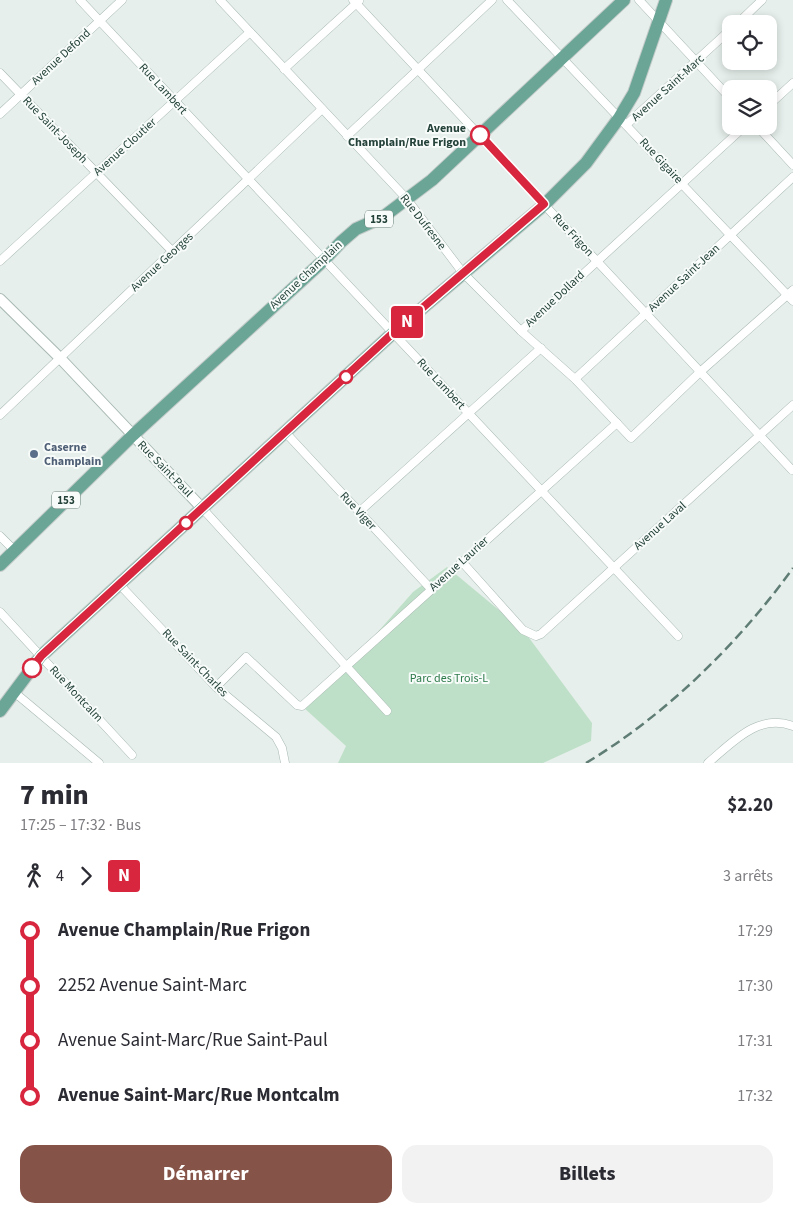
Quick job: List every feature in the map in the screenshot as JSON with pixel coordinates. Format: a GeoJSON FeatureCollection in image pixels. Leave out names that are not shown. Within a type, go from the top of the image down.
{"type":"FeatureCollection","features":[{"type":"Feature","properties":{"kind":"main road","name":"Avenue Champlain"},"geometry":{"type":"LineString","coordinates":[[0,566],[14,550],[133,435],[324,260],[340,242],[356,230],[382,217],[432,180],[624,0]]}},
{"type":"Feature","properties":{"kind":"main road","name":"Avenue Saint-Marc"},"geometry":{"type":"LineString","coordinates":[[0,711],[41,656],[393,333],[544,204],[586,163],[623,121],[666,0]]}},
{"type":"Feature","properties":{"kind":"street","name":"Rue Lambert"},"geometry":{"type":"LineString","coordinates":[[80,0],[678,636]]}},
{"type":"Feature","properties":{"kind":"street","name":"Avenue Defond"},"geometry":{"type":"LineString","coordinates":[[0,114],[122,0]]}},
{"type":"Feature","properties":{"kind":"street","name":"Rue Dufresne"},"geometry":{"type":"LineString","coordinates":[[221,0],[406,198],[463,272],[521,331],[575,379],[631,438],[700,372]]}},
{"type":"Feature","properties":{"kind":"street"},"geometry":{"type":"LineString","coordinates":[[347,136],[492,0]]}},
{"type":"Feature","properties":{"kind":"street","name":"Rue Gigaire"},"geometry":{"type":"LineString","coordinates":[[507,0],[730,235],[791,295]]}},
{"type":"Feature","properties":{"kind":"street"},"geometry":{"type":"LineString","coordinates":[[639,0],[722,89]]}},
{"type":"Feature","properties":{"kind":"street"},"geometry":{"type":"LineString","coordinates":[[746,15],[762,0]]}},
{"type":"Feature","properties":{"kind":"street"},"geometry":{"type":"LineString","coordinates":[[284,69],[357,1]]}},
{"type":"Feature","properties":{"kind":"street","name":"Rue Frigon"},"geometry":{"type":"LineString","coordinates":[[357,1],[418,69],[792,470]]}},
{"type":"Feature","properties":{"kind":"street","name":"Avenue Cloutier"},"geometry":{"type":"LineString","coordinates":[[0,261],[96,172],[176,102],[250,32]]}},
{"type":"Feature","properties":{"kind":"street","name":"Avenue Saint-Marc"},"geometry":{"type":"LineString","coordinates":[[623,121],[697,62],[722,38]]}},
{"type":"Feature","properties":{"kind":"street","name":"Rue Saint-Joseph"},"geometry":{"type":"LineString","coordinates":[[0,73],[173,252]]}},
{"type":"Feature","properties":{"kind":"street"},"geometry":{"type":"LineString","coordinates":[[777,98],[793,83]]}},
{"type":"Feature","properties":{"kind":"street","name":"Avenue Georges"},"geometry":{"type":"LineString","coordinates":[[0,415],[322,109]]}},
{"type":"Feature","properties":{"kind":"street","name":"Avenue Dollard"},"geometry":{"type":"LineString","coordinates":[[521,331],[735,135]]}},
{"type":"Feature","properties":{"kind":"street"},"geometry":{"type":"LineString","coordinates":[[765,135],[793,165]]}},
{"type":"Feature","properties":{"kind":"street","name":"Avenue Saint-Jean"},"geometry":{"type":"LineString","coordinates":[[575,379],[793,177]]}},
{"type":"Feature","properties":{"kind":"street"},"geometry":{"type":"LineString","coordinates":[[700,372],[791,295]]}},
{"type":"Feature","properties":{"kind":"street","name":"Rue Saint-Paul"},"geometry":{"type":"LineString","coordinates":[[0,299],[60,358],[202,508],[386,711]]}},
{"type":"Feature","properties":{"kind":"street"},"geometry":{"type":"LineString","coordinates":[[359,512],[541,348]]}},
{"type":"Feature","properties":{"kind":"street","name":"Avenue Laval"},"geometry":{"type":"LineString","coordinates":[[463,563],[523,630],[536,636],[548,630],[793,405]]}},
{"type":"Feature","properties":{"kind":"street","name":"Avenue Laurier"},"geometry":{"type":"LineString","coordinates":[[216,687],[246,657],[297,705],[302,706],[463,563],[540,490],[617,423]]}},
{"type":"Feature","properties":{"kind":"street","name":"Rue Viger"},"geometry":{"type":"LineString","coordinates":[[285,432],[432,589]]}},
{"type":"Feature","properties":{"kind":"street"},"geometry":{"type":"LineString","coordinates":[[0,536],[14,550]]}},
{"type":"Feature","properties":{"kind":"street","name":"Rue Saint-Charles"},"geometry":{"type":"LineString","coordinates":[[120,585],[216,687],[276,737],[282,748],[285,763]]}},
{"type":"Feature","properties":{"kind":"street","name":"Rue Montcalm"},"geometry":{"type":"LineString","coordinates":[[0,612],[132,755]]}},
{"type":"Feature","properties":{"kind":"street"},"geometry":{"type":"LineString","coordinates":[[14,692],[99,763]]}},
{"type":"Feature","properties":{"kind":"street"},"geometry":{"type":"LineString","coordinates":[[708,763],[747,730],[782,722],[793,726]]}},
{"type":"Feature","properties":{"kind":"green space","name":"Parc des Trois-L"},"geometry":{"type":"Polygon","coordinates":[[[447,567],[524,631],[592,723],[591,741],[543,763],[338,763],[346,746],[303,707],[347,667],[413,592],[447,567]]]}},
{"type":"Feature","properties":{"kind":"railway"},"geometry":{"type":"LineString","coordinates":[[586,763],[645,723],[699,676],[749,624],[793,568]]}},
{"type":"Feature","properties":{"kind":"bus line","name":"N"},"geometry":{"type":"LineString","coordinates":[[32,668],[41,656],[393,333],[544,204],[480,135]]}},
{"type":"Feature","properties":{"kind":"place","name":"Avenue Champlain/Rue Frigon"},"geometry":{"type":"Point","coordinates":[480,135]}},
{"type":"Feature","properties":{"kind":"place","name":"Caserne Champlain"},"geometry":{"type":"Point","coordinates":[34,454]}}]}
